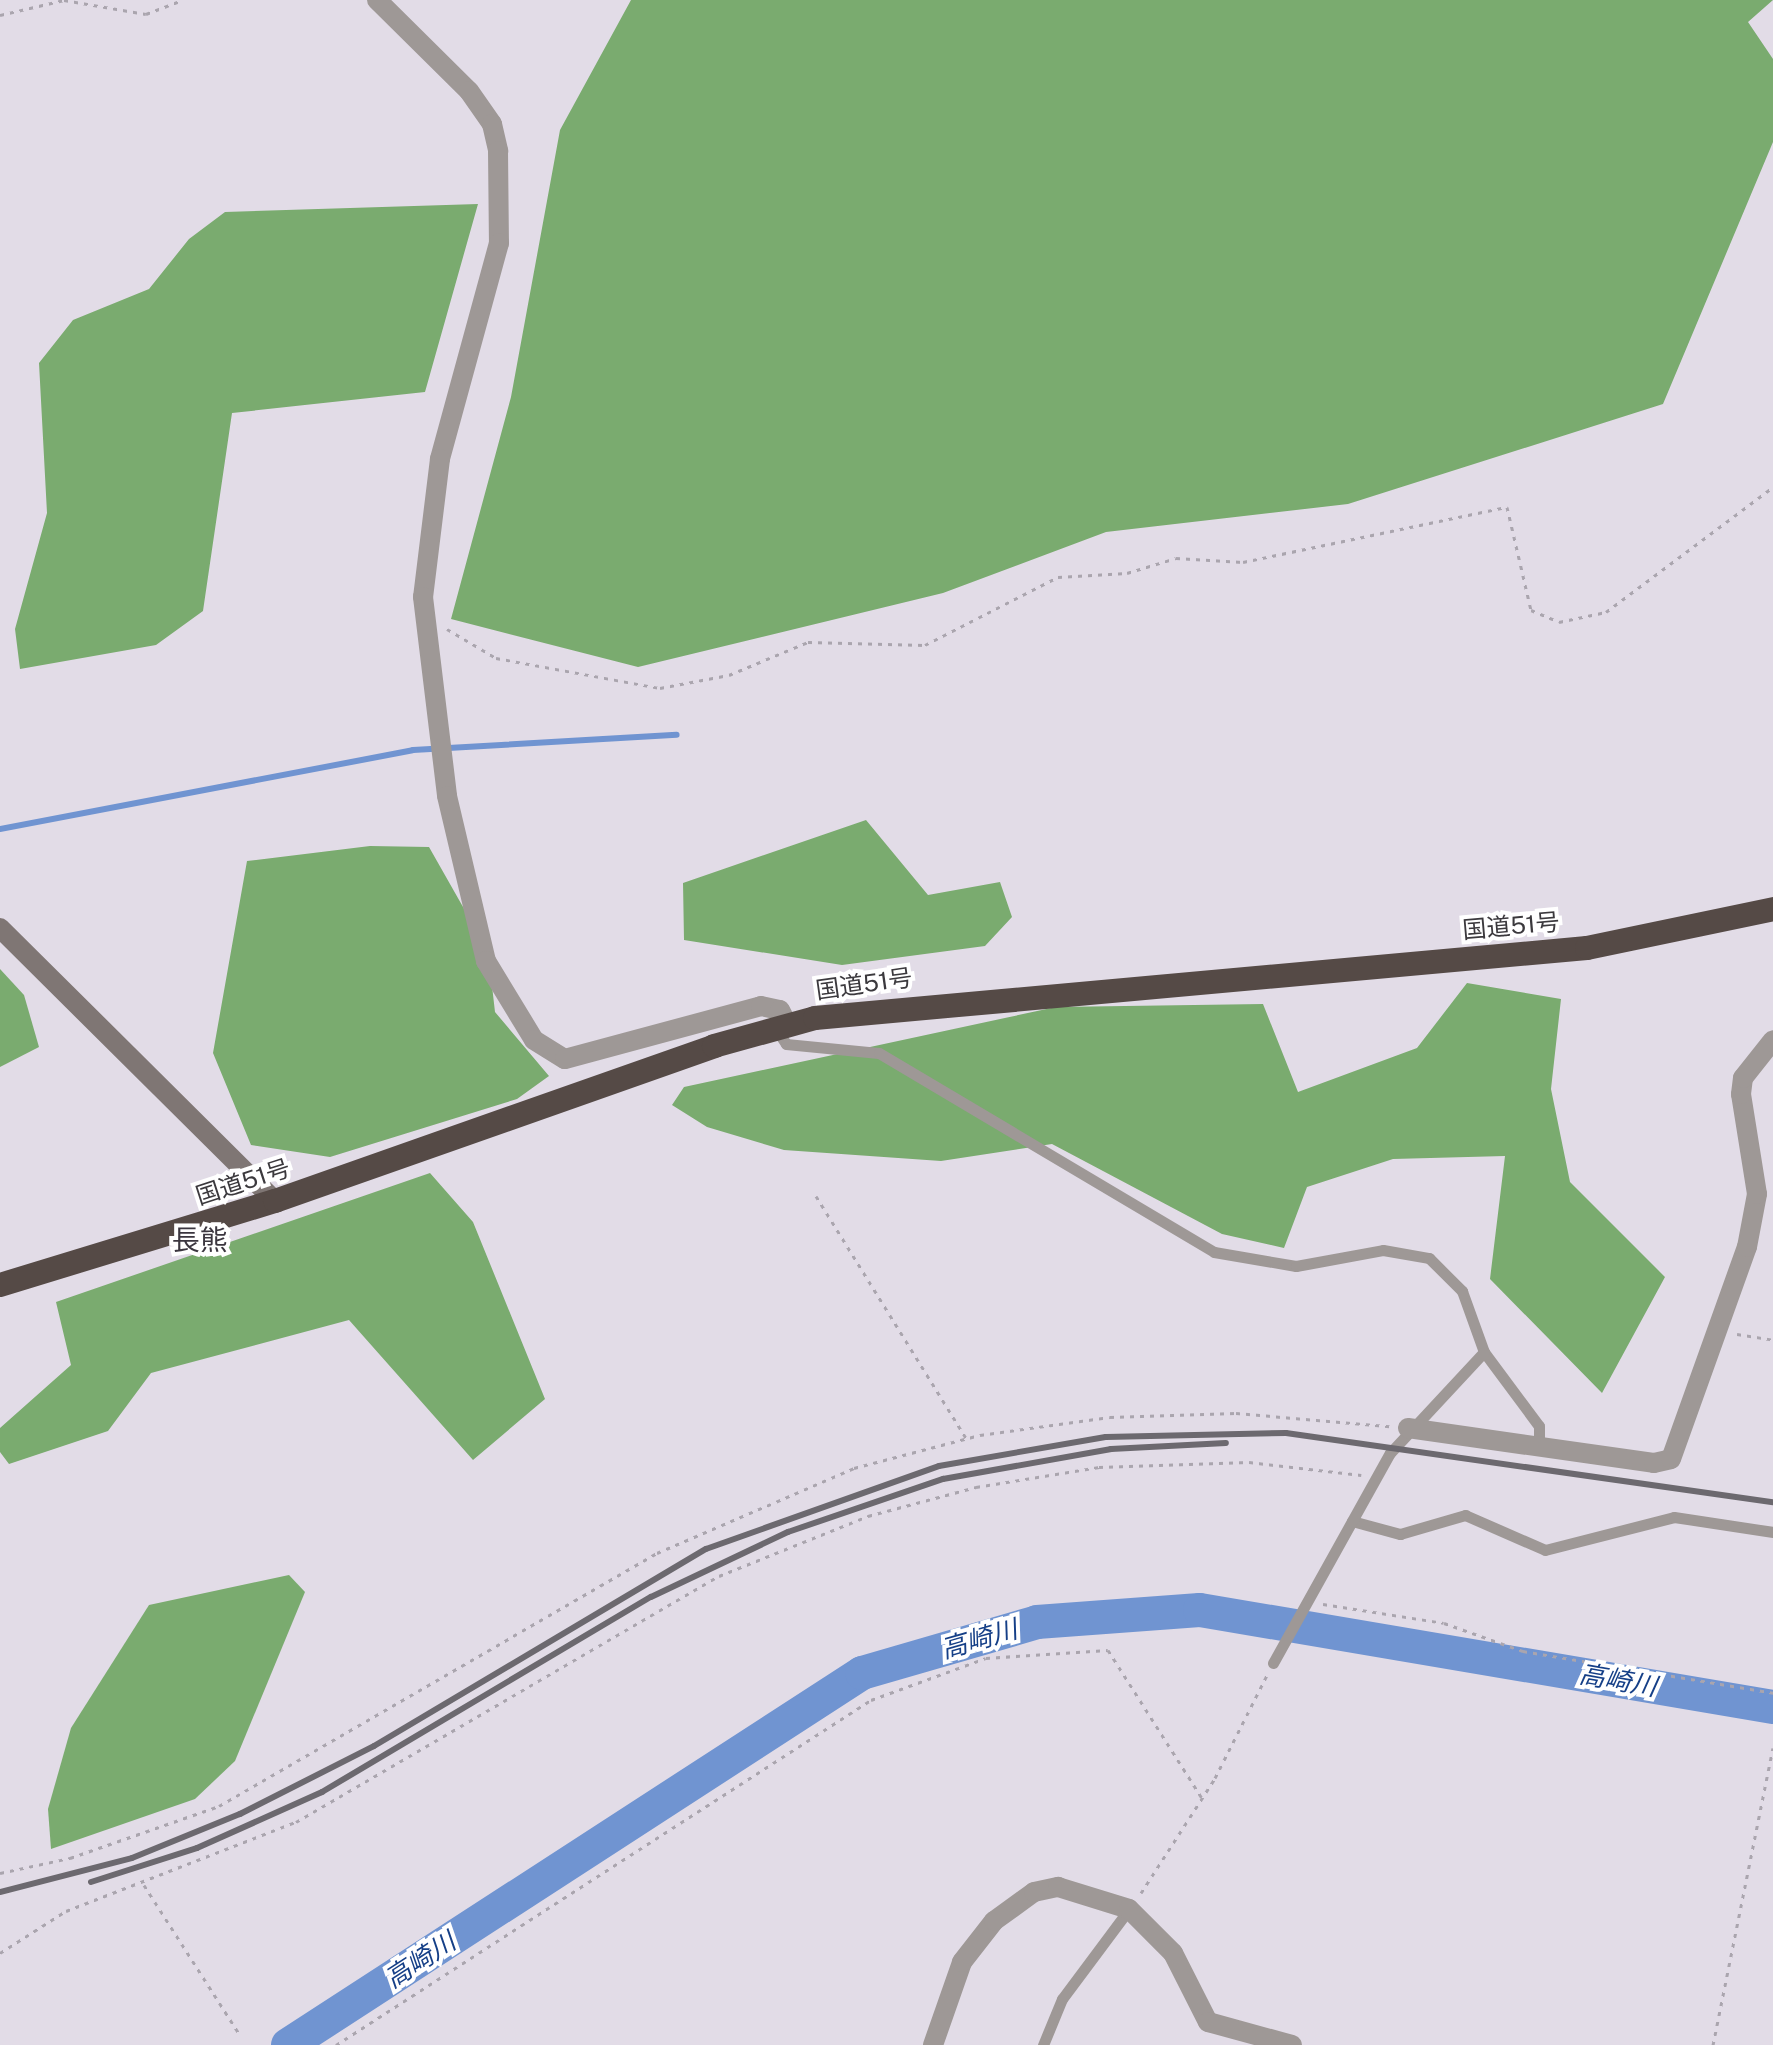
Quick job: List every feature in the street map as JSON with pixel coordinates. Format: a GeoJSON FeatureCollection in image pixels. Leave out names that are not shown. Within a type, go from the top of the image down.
{"type":"FeatureCollection","features":[{"type":"Feature","properties":{"kind":"highway","name":"国道51号"},"geometry":{"type":"LineString","coordinates":[[0,1285],[275,1201],[782,1027],[900,1005],[1587,948],[1773,909]]}},
{"type":"Feature","properties":{"kind":"street"},"geometry":{"type":"LineString","coordinates":[[377,0],[469,91],[492,124],[498,151],[499,243],[440,459],[423,597],[430,619],[447,796],[472,922],[486,961],[534,1040],[565,1059],[761,1006],[780,1010],[782,1027]]}},
{"type":"Feature","properties":{"kind":"street"},"geometry":{"type":"LineString","coordinates":[[0,928],[275,1201]]}},
{"type":"Feature","properties":{"kind":"street"},"geometry":{"type":"LineString","coordinates":[[1408,1428],[1539,1447],[1671,1459],[1722,1332],[1757,1194],[1743,1078],[1773,1040]]}},
{"type":"Feature","properties":{"kind":"street"},"geometry":{"type":"LineString","coordinates":[[933,2045],[962,1962],[994,1921],[1034,1892],[1058,1887],[1129,1909],[1173,1953],[1208,2022],[1292,2045]]}},
{"type":"Feature","properties":{"kind":"lane"},"geometry":{"type":"LineString","coordinates":[[782,1027],[786,1044],[868,1047],[1214,1252],[1296,1266],[1383,1250],[1429,1258],[1462,1291],[1484,1352],[1539,1426],[1539,1447]]}},
{"type":"Feature","properties":{"kind":"lane"},"geometry":{"type":"LineString","coordinates":[[1273,1663],[1312,1602],[1375,1478],[1408,1428],[1484,1352]]}},
{"type":"Feature","properties":{"kind":"lane"},"geometry":{"type":"LineString","coordinates":[[1352,1521],[1400,1534],[1465,1515],[1545,1550],[1674,1517],[1773,1532]]}},
{"type":"Feature","properties":{"kind":"lane"},"geometry":{"type":"LineString","coordinates":[[1043,2045],[1062,1999],[1129,1909]]}},
{"type":"Feature","properties":{"kind":"path"},"geometry":{"type":"LineString","coordinates":[[0,15],[64,0],[146,14],[182,0]]}},
{"type":"Feature","properties":{"kind":"path"},"geometry":{"type":"LineString","coordinates":[[430,619],[496,658],[660,688],[729,675],[808,642],[925,645],[1058,577],[1127,573],[1176,558],[1243,562],[1507,507],[1531,610],[1559,622],[1606,612],[1773,487]]}},
{"type":"Feature","properties":{"kind":"path"},"geometry":{"type":"LineString","coordinates":[[816,1196],[966,1438]]}},
{"type":"Feature","properties":{"kind":"path"},"geometry":{"type":"LineString","coordinates":[[1722,1332],[1773,1340]]}},
{"type":"Feature","properties":{"kind":"path"},"geometry":{"type":"LineString","coordinates":[[0,1873],[70,1858],[219,1806],[657,1553],[854,1468],[966,1438],[1044,1423],[1181,1412],[1408,1428]]}},
{"type":"Feature","properties":{"kind":"path"},"geometry":{"type":"LineString","coordinates":[[0,1953],[66,1911],[144,1885],[371,1783],[719,1576],[868,1516],[976,1487],[1099,1467],[1249,1462],[1375,1478]]}},
{"type":"Feature","properties":{"kind":"path"},"geometry":{"type":"LineString","coordinates":[[1312,1602],[1444,1623],[1523,1651],[1773,1693]]}},
{"type":"Feature","properties":{"kind":"path"},"geometry":{"type":"LineString","coordinates":[[336,2045],[871,1700],[986,1658],[1108,1650],[1202,1798]]}},
{"type":"Feature","properties":{"kind":"path"},"geometry":{"type":"LineString","coordinates":[[1129,1909],[1202,1798],[1273,1663]]}},
{"type":"Feature","properties":{"kind":"path"},"geometry":{"type":"LineString","coordinates":[[1713,2045],[1773,1748]]}},
{"type":"Feature","properties":{"kind":"path"},"geometry":{"type":"LineString","coordinates":[[144,1885],[240,2035]]}},
{"type":"Feature","properties":{"kind":"green space"},"geometry":{"type":"Polygon","coordinates":[[[631,0],[1773,0],[1748,22],[1773,59],[1773,142],[1663,404],[1348,504],[1106,532],[943,593],[638,667],[451,619],[511,397],[560,130],[631,0]]]}},
{"type":"Feature","properties":{"kind":"green space"},"geometry":{"type":"Polygon","coordinates":[[[478,204],[425,392],[232,413],[203,611],[156,645],[20,669],[15,629],[47,513],[39,363],[73,320],[149,289],[189,239],[225,212],[478,204]]]}},
{"type":"Feature","properties":{"kind":"green space"},"geometry":{"type":"Polygon","coordinates":[[[866,820],[928,895],[1000,882],[1012,917],[985,946],[842,965],[684,940],[683,883],[866,820]]]}},
{"type":"Feature","properties":{"kind":"green space"},"geometry":{"type":"Polygon","coordinates":[[[370,846],[429,847],[488,951],[495,1012],[549,1076],[517,1099],[330,1157],[251,1145],[213,1053],[247,861],[370,846]]]}},
{"type":"Feature","properties":{"kind":"green space"},"geometry":{"type":"Polygon","coordinates":[[[0,969],[24,995],[39,1047],[0,1067],[0,969]]]}},
{"type":"Feature","properties":{"kind":"green space"},"geometry":{"type":"Polygon","coordinates":[[[1467,983],[1561,999],[1551,1089],[1570,1182],[1665,1277],[1602,1393],[1490,1279],[1505,1156],[1393,1159],[1307,1187],[1284,1248],[1222,1234],[1052,1144],[941,1161],[784,1150],[707,1127],[672,1105],[684,1087],[1056,1007],[1263,1004],[1298,1092],[1417,1048],[1467,983]]]}},
{"type":"Feature","properties":{"kind":"green space"},"geometry":{"type":"Polygon","coordinates":[[[430,1173],[473,1222],[545,1399],[473,1460],[349,1320],[151,1373],[108,1431],[9,1464],[0,1452],[0,1428],[71,1365],[56,1302],[430,1173]]]}},
{"type":"Feature","properties":{"kind":"green space"},"geometry":{"type":"Polygon","coordinates":[[[289,1575],[305,1592],[235,1761],[195,1799],[51,1849],[48,1809],[71,1728],[149,1605],[289,1575]]]}},
{"type":"Feature","properties":{"kind":"waterway"},"geometry":{"type":"LineString","coordinates":[[0,829],[413,750],[677,735]]}},
{"type":"Feature","properties":{"kind":"waterway","name":"高崎川"},"geometry":{"type":"LineString","coordinates":[[288,2045],[862,1673],[1037,1622],[1200,1610],[1773,1707]]}},
{"type":"Feature","properties":{"kind":"railway"},"geometry":{"type":"LineString","coordinates":[[0,1892],[132,1858],[240,1814],[374,1746],[706,1549],[939,1466],[1106,1437],[1286,1433],[1773,1502]]}},
{"type":"Feature","properties":{"kind":"railway"},"geometry":{"type":"LineString","coordinates":[[91,1882],[197,1848],[322,1792],[651,1597],[788,1532],[943,1479],[1111,1449],[1226,1443]]}},
{"type":"Feature","properties":{"kind":"district","name":"長熊"},"geometry":{"type":"Point","coordinates":[200,1240]}}]}
